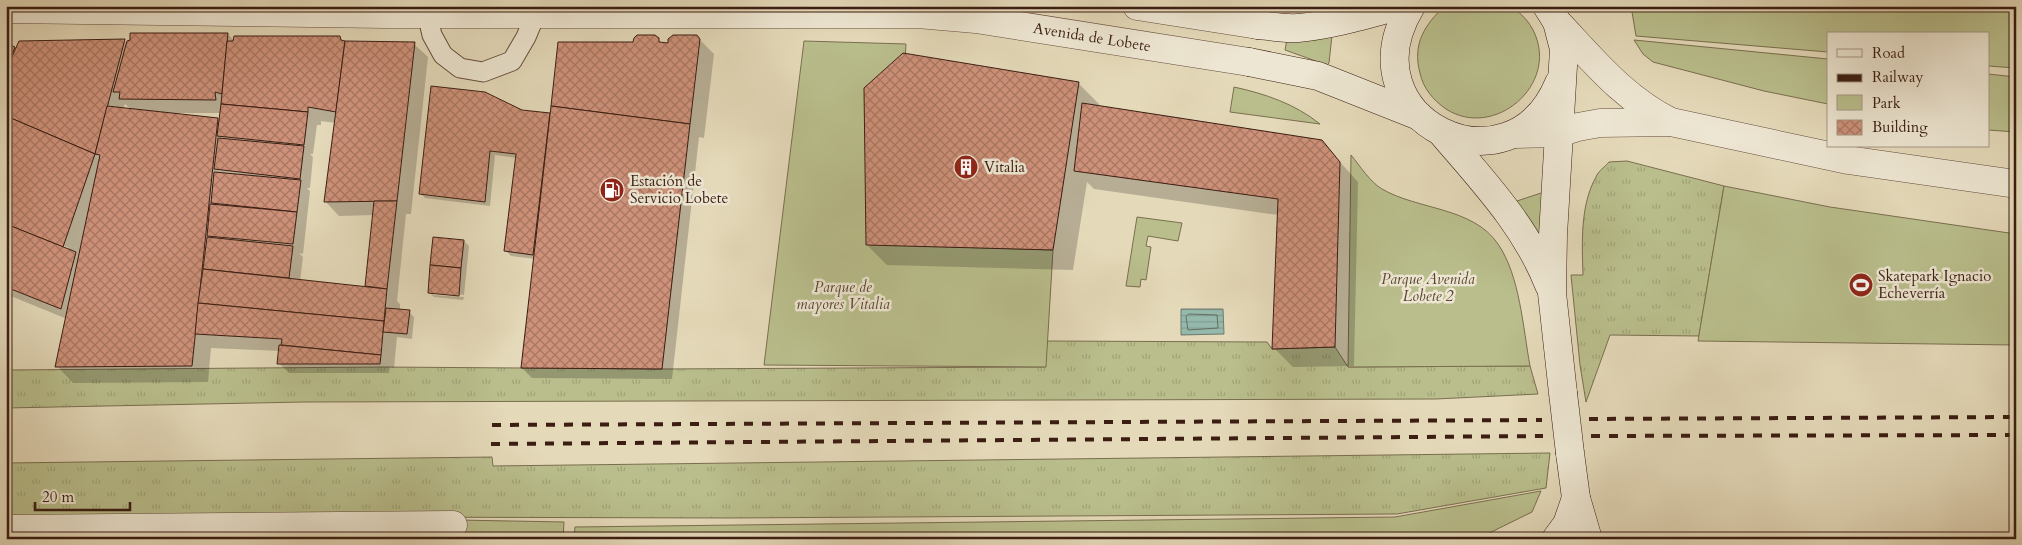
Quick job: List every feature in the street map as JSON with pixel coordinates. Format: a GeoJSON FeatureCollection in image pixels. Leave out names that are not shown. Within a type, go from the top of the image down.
{"type":"FeatureCollection","features":[{"type":"Feature","properties":{"kind":"street"},"geometry":{"type":"LineString","coordinates":[[1137,6],[1258,25],[1296,28],[1337,22],[1398,6]]}},
{"type":"Feature","properties":{"kind":"street"},"geometry":{"type":"LineString","coordinates":[[1411,6],[1401,23],[1394,48],[1395,73],[1404,96],[1429,126],[1442,133],[1466,141],[1491,141],[1515,134],[1559,133],[1595,124],[1671,122],[1848,160],[2016,184]]}},
{"type":"Feature","properties":{"kind":"street","name":"Avenida de Lobete"},"geometry":{"type":"LineString","coordinates":[[6,9],[427,13],[918,14],[976,19],[1249,62],[1318,76],[1419,116]]}},
{"type":"Feature","properties":{"kind":"street"},"geometry":{"type":"LineString","coordinates":[[1552,14],[1564,49],[1552,293],[1576,498],[1588,539]]}},
{"type":"Feature","properties":{"kind":"street"},"geometry":{"type":"LineString","coordinates":[[1552,14],[1620,88],[1643,107],[1671,122]]}},
{"type":"Feature","properties":{"kind":"street"},"geometry":{"type":"LineString","coordinates":[[1515,134],[1536,120],[1552,100],[1562,77]]}},
{"type":"Feature","properties":{"kind":"street"},"geometry":{"type":"LineString","coordinates":[[1442,133],[1509,212],[1539,260],[1552,293]]}},
{"type":"Feature","properties":{"kind":"street"},"geometry":{"type":"LineString","coordinates":[[1556,539],[1566,524],[1576,498]]}},
{"type":"Feature","properties":{"kind":"street"},"geometry":{"type":"LineString","coordinates":[[6,529],[235,533],[453,525]]}},
{"type":"Feature","properties":{"kind":"lane"},"geometry":{"type":"LineString","coordinates":[[427,13],[432,35],[444,55],[460,68],[483,72],[512,61],[526,37],[536,13]]}},
{"type":"Feature","properties":{"kind":"green space"},"geometry":{"type":"Polygon","coordinates":[[[1445,6],[1512,6],[1525,18],[1532,28],[1539,52],[1538,71],[1530,88],[1517,102],[1502,112],[1484,118],[1465,117],[1446,109],[1426,89],[1421,78],[1418,63],[1419,44],[1426,27],[1445,6]]]}},
{"type":"Feature","properties":{"kind":"green space"},"geometry":{"type":"Polygon","coordinates":[[[1631,6],[2016,6],[2016,68],[1990,66],[1990,32],[1827,32],[1827,52],[1636,36],[1631,6]]]}},
{"type":"Feature","properties":{"kind":"green space"},"geometry":{"type":"Polygon","coordinates":[[[1332,35],[1329,63],[1327,65],[1285,50],[1287,39],[1332,35]]]}},
{"type":"Feature","properties":{"kind":"green space"},"geometry":{"type":"Polygon","coordinates":[[[1634,40],[1827,59],[1827,104],[1764,91],[1653,62],[1643,54],[1634,40]]]}},
{"type":"Feature","properties":{"kind":"green space","name":"Parque de mayores Vitalia"},"geometry":{"type":"Polygon","coordinates":[[[804,41],[906,44],[893,245],[1053,250],[1046,367],[764,365],[804,41]]]}},
{"type":"Feature","properties":{"kind":"green space"},"geometry":{"type":"Polygon","coordinates":[[[1990,74],[2016,77],[2016,132],[1990,130],[1990,74]]]}},
{"type":"Feature","properties":{"kind":"green space"},"geometry":{"type":"Polygon","coordinates":[[[1234,87],[1290,105],[1320,124],[1230,112],[1234,87]]]}},
{"type":"Feature","properties":{"kind":"green space","name":"Parque Avenida Lobete 2"},"geometry":{"type":"Polygon","coordinates":[[[1351,155],[1369,178],[1382,189],[1396,196],[1460,216],[1487,232],[1498,244],[1511,271],[1516,287],[1530,366],[1348,367],[1351,155]]]}},
{"type":"Feature","properties":{"kind":"green space"},"geometry":{"type":"Polygon","coordinates":[[[1627,161],[1724,186],[1699,336],[1610,335],[1586,402],[1580,365],[1571,275],[1583,275],[1583,225],[1587,200],[1597,175],[1609,162],[1627,161]]]}},
{"type":"Feature","properties":{"kind":"green space","name":"Skatepark Ignacio Echeverría"},"geometry":{"type":"Polygon","coordinates":[[[1724,186],[1830,207],[2016,234],[2016,345],[1698,341],[1724,186]]]}},
{"type":"Feature","properties":{"kind":"green space"},"geometry":{"type":"Polygon","coordinates":[[[1550,190],[1548,238],[1538,239],[1514,202],[1550,190]]]}},
{"type":"Feature","properties":{"kind":"green space"},"geometry":{"type":"Polygon","coordinates":[[[1137,217],[1182,223],[1178,241],[1148,236],[1146,246],[1151,247],[1146,280],[1141,279],[1140,287],[1126,286],[1137,217]]]}},
{"type":"Feature","properties":{"kind":"green space"},"geometry":{"type":"Polygon","coordinates":[[[1047,341],[1267,342],[1272,349],[1335,347],[1348,367],[1530,366],[1538,394],[1436,399],[304,402],[6,408],[6,370],[380,367],[662,369],[1045,367],[1047,341]]]}},
{"type":"Feature","properties":{"kind":"green space"},"geometry":{"type":"Polygon","coordinates":[[[1550,453],[1546,488],[1397,514],[729,518],[6,516],[6,463],[492,457],[493,466],[1550,453]]]}},
{"type":"Feature","properties":{"kind":"green space"},"geometry":{"type":"Polygon","coordinates":[[[1541,491],[1532,512],[1477,539],[574,539],[575,527],[1395,517],[1541,491]]]}},
{"type":"Feature","properties":{"kind":"green space"},"geometry":{"type":"Polygon","coordinates":[[[457,520],[564,522],[563,539],[454,539],[457,520]]]}},
{"type":"Feature","properties":{"kind":"water"},"geometry":{"type":"Polygon","coordinates":[[[1181,309],[1223,309],[1224,334],[1181,335],[1181,309]]]}},
{"type":"Feature","properties":{"kind":"building"},"geometry":{"type":"Polygon","coordinates":[[[130,33],[228,33],[222,94],[215,92],[216,100],[119,99],[120,92],[113,92],[127,41],[130,40],[130,33]]]}},
{"type":"Feature","properties":{"kind":"building"},"geometry":{"type":"Polygon","coordinates":[[[637,35],[655,35],[659,38],[659,42],[668,43],[668,39],[673,35],[697,35],[700,39],[690,124],[551,106],[558,42],[633,42],[637,35]]]}},
{"type":"Feature","properties":{"kind":"building"},"geometry":{"type":"Polygon","coordinates":[[[234,36],[340,36],[341,40],[345,41],[336,112],[308,107],[308,112],[221,104],[227,41],[233,41],[234,36]]]}},
{"type":"Feature","properties":{"kind":"building"},"geometry":{"type":"Polygon","coordinates":[[[125,39],[95,154],[6,116],[6,70],[19,41],[125,39]]]}},
{"type":"Feature","properties":{"kind":"building"},"geometry":{"type":"Polygon","coordinates":[[[6,41],[9,41],[8,44],[15,47],[6,70],[6,41]]]}},
{"type":"Feature","properties":{"kind":"building"},"geometry":{"type":"Polygon","coordinates":[[[345,41],[415,42],[397,201],[324,202],[345,41]]]}},
{"type":"Feature","properties":{"kind":"building","name":"Vitalia"},"geometry":{"type":"Polygon","coordinates":[[[903,53],[1079,82],[1053,250],[866,245],[864,88],[903,53]]]}},
{"type":"Feature","properties":{"kind":"building"},"geometry":{"type":"Polygon","coordinates":[[[431,86],[485,92],[522,110],[550,113],[533,255],[504,251],[516,154],[490,151],[485,202],[419,194],[431,86]]]}},
{"type":"Feature","properties":{"kind":"building"},"geometry":{"type":"Polygon","coordinates":[[[1082,103],[1322,140],[1340,162],[1335,347],[1272,349],[1278,199],[1074,171],[1082,103]]]}},
{"type":"Feature","properties":{"kind":"building"},"geometry":{"type":"Polygon","coordinates":[[[221,104],[308,112],[304,145],[217,136],[221,104]]]}},
{"type":"Feature","properties":{"kind":"building"},"geometry":{"type":"Polygon","coordinates":[[[107,106],[218,118],[192,366],[55,367],[100,155],[95,154],[107,106]]]}},
{"type":"Feature","properties":{"kind":"building","name":"Estación de Servicio Lobete"},"geometry":{"type":"Polygon","coordinates":[[[551,106],[690,124],[662,369],[521,368],[551,106]]]}},
{"type":"Feature","properties":{"kind":"building"},"geometry":{"type":"Polygon","coordinates":[[[6,116],[95,154],[63,247],[6,224],[6,116]]]}},
{"type":"Feature","properties":{"kind":"building"},"geometry":{"type":"Polygon","coordinates":[[[218,138],[304,146],[300,179],[214,169],[218,138]]]}},
{"type":"Feature","properties":{"kind":"building"},"geometry":{"type":"Polygon","coordinates":[[[214,172],[301,180],[297,212],[211,203],[214,172]]]}},
{"type":"Feature","properties":{"kind":"building"},"geometry":{"type":"Polygon","coordinates":[[[374,201],[397,201],[387,289],[365,286],[374,201]]]}},
{"type":"Feature","properties":{"kind":"building"},"geometry":{"type":"Polygon","coordinates":[[[210,204],[297,212],[293,244],[207,236],[210,204]]]}},
{"type":"Feature","properties":{"kind":"building"},"geometry":{"type":"Polygon","coordinates":[[[6,224],[76,252],[61,309],[6,287],[6,224]]]}},
{"type":"Feature","properties":{"kind":"building"},"geometry":{"type":"Polygon","coordinates":[[[207,237],[293,246],[289,278],[203,269],[207,237]]]}},
{"type":"Feature","properties":{"kind":"building"},"geometry":{"type":"Polygon","coordinates":[[[433,237],[464,240],[461,268],[430,265],[433,237]]]}},
{"type":"Feature","properties":{"kind":"building"},"geometry":{"type":"Polygon","coordinates":[[[430,265],[461,268],[459,296],[428,293],[430,265]]]}},
{"type":"Feature","properties":{"kind":"building"},"geometry":{"type":"Polygon","coordinates":[[[203,269],[387,289],[384,321],[198,303],[203,269]]]}},
{"type":"Feature","properties":{"kind":"building"},"geometry":{"type":"Polygon","coordinates":[[[198,303],[384,321],[381,355],[281,345],[282,339],[195,334],[198,303]]]}},
{"type":"Feature","properties":{"kind":"building"},"geometry":{"type":"Polygon","coordinates":[[[386,308],[410,310],[407,334],[383,332],[386,308]]]}},
{"type":"Feature","properties":{"kind":"building"},"geometry":{"type":"Polygon","coordinates":[[[279,345],[381,355],[380,364],[277,364],[279,345]]]}},
{"type":"Feature","properties":{"kind":"railway"},"geometry":{"type":"LineString","coordinates":[[1589,419],[2016,417]]}},
{"type":"Feature","properties":{"kind":"railway"},"geometry":{"type":"LineString","coordinates":[[492,425],[1542,420]]}},
{"type":"Feature","properties":{"kind":"railway"},"geometry":{"type":"LineString","coordinates":[[1591,436],[2016,435]]}},
{"type":"Feature","properties":{"kind":"railway"},"geometry":{"type":"LineString","coordinates":[[491,444],[1543,436]]}},
{"type":"Feature","properties":{"kind":"place","name":"Vitalia"},"geometry":{"type":"Point","coordinates":[966,167]}},
{"type":"Feature","properties":{"kind":"place","name":"Estación de Servicio Lobete"},"geometry":{"type":"Point","coordinates":[612,190]}},
{"type":"Feature","properties":{"kind":"place","name":"Skatepark Ignacio Echeverría"},"geometry":{"type":"Point","coordinates":[1861,285]}}]}
